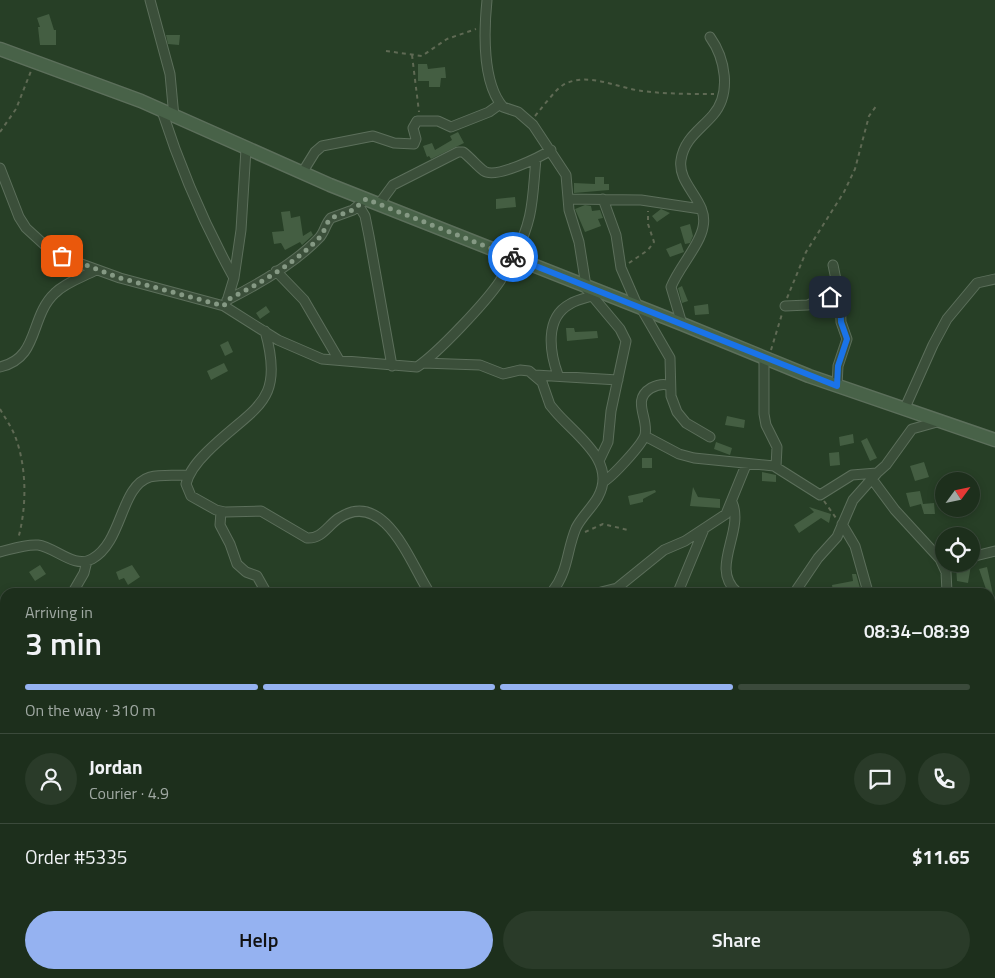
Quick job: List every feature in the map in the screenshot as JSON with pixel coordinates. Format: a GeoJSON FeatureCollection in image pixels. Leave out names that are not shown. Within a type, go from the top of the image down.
{"type":"FeatureCollection","features":[{"type":"Feature","properties":{"kind":"street"},"geometry":{"type":"LineString","coordinates":[[150,0],[170,74],[168,114],[179,161],[200,213],[234,278]]}},
{"type":"Feature","properties":{"kind":"street"},"geometry":{"type":"LineString","coordinates":[[487,0],[486,54],[492,87],[500,104],[507,109],[518,112],[533,125],[566,175],[568,199],[579,242],[587,289],[626,338],[611,411],[608,442],[599,461]]}},
{"type":"Feature","properties":{"kind":"street"},"geometry":{"type":"LineString","coordinates":[[682,324],[671,287],[701,233],[704,217],[685,180],[680,162],[687,140],[715,114],[724,95],[722,62],[717,47],[710,37]]}},
{"type":"Feature","properties":{"kind":"street"},"geometry":{"type":"LineString","coordinates":[[0,49],[168,114],[302,173],[362,202],[379,204],[512,256],[587,289],[639,307],[837,386],[937,422],[995,440]]}},
{"type":"Feature","properties":{"kind":"street"},"geometry":{"type":"LineString","coordinates":[[302,173],[315,152],[322,146],[373,136],[394,143],[414,144],[416,139],[414,124],[420,120],[438,121],[451,127],[470,120],[500,104]]}},
{"type":"Feature","properties":{"kind":"street"},"geometry":{"type":"LineString","coordinates":[[226,303],[234,278],[241,230],[246,149]]}},
{"type":"Feature","properties":{"kind":"street"},"geometry":{"type":"LineString","coordinates":[[379,204],[388,189],[400,180],[461,152],[473,159],[483,170],[490,173],[517,167],[551,150]]}},
{"type":"Feature","properties":{"kind":"street"},"geometry":{"type":"LineString","coordinates":[[0,168],[19,217],[36,239],[62,256],[96,270],[226,303],[265,331],[298,350],[322,359],[413,368],[423,363],[494,289],[506,271],[527,229],[532,210],[536,159]]}},
{"type":"Feature","properties":{"kind":"street"},"geometry":{"type":"LineString","coordinates":[[568,199],[651,201],[701,209]]}},
{"type":"Feature","properties":{"kind":"street"},"geometry":{"type":"LineString","coordinates":[[603,199],[616,235],[621,268],[639,307],[670,358],[670,386],[673,404],[680,418],[694,429],[710,437]]}},
{"type":"Feature","properties":{"kind":"street"},"geometry":{"type":"LineString","coordinates":[[226,303],[276,271],[319,238],[331,218],[362,202]]}},
{"type":"Feature","properties":{"kind":"street"},"geometry":{"type":"LineString","coordinates":[[362,202],[370,236],[392,366]]}},
{"type":"Feature","properties":{"kind":"street"},"geometry":{"type":"LineString","coordinates":[[833,265],[840,298],[841,322],[847,339],[838,366],[837,386]]}},
{"type":"Feature","properties":{"kind":"street"},"geometry":{"type":"LineString","coordinates":[[0,367],[13,364],[21,358],[41,313],[56,292],[96,270]]}},
{"type":"Feature","properties":{"kind":"street"},"geometry":{"type":"LineString","coordinates":[[276,271],[304,300],[339,360]]}},
{"type":"Feature","properties":{"kind":"street"},"geometry":{"type":"LineString","coordinates":[[904,410],[947,318],[977,283],[995,278]]}},
{"type":"Feature","properties":{"kind":"street"},"geometry":{"type":"LineString","coordinates":[[558,376],[550,346],[556,321],[563,309],[587,289]]}},
{"type":"Feature","properties":{"kind":"street"},"geometry":{"type":"LineString","coordinates":[[785,306],[808,305],[825,296],[840,298]]}},
{"type":"Feature","properties":{"kind":"street"},"geometry":{"type":"LineString","coordinates":[[265,331],[272,373],[269,391],[260,404],[201,458],[188,476],[186,484],[191,496],[221,512],[261,512],[299,534],[313,538],[344,515],[354,512],[371,514],[385,522],[397,536],[427,588]]}},
{"type":"Feature","properties":{"kind":"street"},"geometry":{"type":"LineString","coordinates":[[762,357],[764,414],[766,425],[778,447],[776,467]]}},
{"type":"Feature","properties":{"kind":"street"},"geometry":{"type":"LineString","coordinates":[[423,363],[474,364],[485,366],[498,373],[525,370],[535,375],[542,382],[550,405],[564,422],[588,443],[599,461],[603,482],[599,496],[582,518],[574,538],[566,570],[555,588]]}},
{"type":"Feature","properties":{"kind":"street"},"geometry":{"type":"LineString","coordinates":[[535,375],[618,380]]}},
{"type":"Feature","properties":{"kind":"street"},"geometry":{"type":"LineString","coordinates":[[603,482],[635,450],[645,436],[642,398],[655,386],[670,386]]}},
{"type":"Feature","properties":{"kind":"street"},"geometry":{"type":"LineString","coordinates":[[798,588],[818,558],[837,537],[853,500],[886,465],[912,429],[937,422]]}},
{"type":"Feature","properties":{"kind":"street"},"geometry":{"type":"LineString","coordinates":[[645,436],[679,454],[746,465],[776,467],[808,490],[820,495],[852,475],[874,476]]}},
{"type":"Feature","properties":{"kind":"street"},"geometry":{"type":"LineString","coordinates":[[613,588],[626,581],[664,550],[704,529],[726,514],[746,465]]}},
{"type":"Feature","properties":{"kind":"street"},"geometry":{"type":"LineString","coordinates":[[75,588],[84,574],[88,561],[100,553],[110,541],[119,526],[129,498],[139,483],[156,476],[188,476]]}},
{"type":"Feature","properties":{"kind":"street"},"geometry":{"type":"LineString","coordinates":[[874,476],[895,510],[935,554]]}},
{"type":"Feature","properties":{"kind":"street"},"geometry":{"type":"LineString","coordinates":[[732,502],[736,518],[726,569],[729,585],[732,588]]}},
{"type":"Feature","properties":{"kind":"street"},"geometry":{"type":"LineString","coordinates":[[221,512],[220,525],[230,544],[237,564],[246,572],[257,576],[264,588]]}},
{"type":"Feature","properties":{"kind":"street"},"geometry":{"type":"LineString","coordinates":[[842,524],[858,552],[867,588]]}},
{"type":"Feature","properties":{"kind":"street"},"geometry":{"type":"LineString","coordinates":[[680,588],[704,529]]}},
{"type":"Feature","properties":{"kind":"street"},"geometry":{"type":"LineString","coordinates":[[0,552],[15,548],[40,546],[69,559],[88,561]]}},
{"type":"Feature","properties":{"kind":"street"},"geometry":{"type":"LineString","coordinates":[[980,556],[995,552]]}},
{"type":"Feature","properties":{"kind":"street"},"geometry":{"type":"LineString","coordinates":[[947,588],[948,572]]}},
{"type":"Feature","properties":{"kind":"path"},"geometry":{"type":"LineString","coordinates":[[386,51],[426,55],[447,39],[485,27]]}},
{"type":"Feature","properties":{"kind":"path"},"geometry":{"type":"LineString","coordinates":[[412,55],[420,120]]}},
{"type":"Feature","properties":{"kind":"path"},"geometry":{"type":"LineString","coordinates":[[0,132],[16,109],[34,62]]}},
{"type":"Feature","properties":{"kind":"path"},"geometry":{"type":"LineString","coordinates":[[533,125],[533,118],[558,89],[576,81],[600,81],[655,92],[724,95]]}},
{"type":"Feature","properties":{"kind":"path"},"geometry":{"type":"LineString","coordinates":[[762,357],[769,352],[774,344],[795,275],[806,252],[844,192],[855,169],[869,116],[877,105]]}},
{"type":"Feature","properties":{"kind":"path"},"geometry":{"type":"LineString","coordinates":[[621,268],[653,244],[647,215],[651,201]]}},
{"type":"Feature","properties":{"kind":"path"},"geometry":{"type":"LineString","coordinates":[[0,409],[1,414],[15,436],[23,468],[24,501],[15,548]]}},
{"type":"Feature","properties":{"kind":"path"},"geometry":{"type":"LineString","coordinates":[[820,495],[842,524]]}},
{"type":"Feature","properties":{"kind":"path"},"geometry":{"type":"LineString","coordinates":[[574,538],[603,524],[628,530]]}},
{"type":"Feature","properties":{"kind":"building"},"geometry":{"type":"Polygon","coordinates":[[[49,14],[54,30],[56,30],[56,45],[40,45],[38,27],[40,27],[37,18],[49,14]]]}},
{"type":"Feature","properties":{"kind":"building"},"geometry":{"type":"Polygon","coordinates":[[[166,35],[180,35],[179,45],[168,44],[166,35]]]}},
{"type":"Feature","properties":{"kind":"building"},"geometry":{"type":"Polygon","coordinates":[[[418,64],[427,64],[428,69],[445,67],[446,78],[441,78],[440,87],[429,87],[429,81],[418,81],[418,64]]]}},
{"type":"Feature","properties":{"kind":"building"},"geometry":{"type":"Polygon","coordinates":[[[458,132],[464,143],[431,159],[429,156],[427,157],[423,146],[432,143],[435,150],[452,140],[450,136],[458,132]]]}},
{"type":"Feature","properties":{"kind":"building"},"geometry":{"type":"Polygon","coordinates":[[[595,177],[604,177],[604,184],[609,184],[609,190],[574,193],[574,183],[595,184],[595,177]]]}},
{"type":"Feature","properties":{"kind":"building"},"geometry":{"type":"Polygon","coordinates":[[[515,197],[516,207],[496,209],[496,199],[515,197]]]}},
{"type":"Feature","properties":{"kind":"building"},"geometry":{"type":"Polygon","coordinates":[[[585,205],[591,206],[592,211],[600,210],[603,218],[598,219],[601,226],[585,232],[575,209],[585,205]]]}},
{"type":"Feature","properties":{"kind":"building"},"geometry":{"type":"Polygon","coordinates":[[[661,209],[670,213],[657,222],[652,216],[661,209]]]}},
{"type":"Feature","properties":{"kind":"building"},"geometry":{"type":"Polygon","coordinates":[[[290,211],[291,218],[300,216],[303,236],[311,231],[313,235],[302,245],[300,242],[285,250],[281,243],[274,244],[272,232],[284,231],[281,212],[290,211]]]}},
{"type":"Feature","properties":{"kind":"building"},"geometry":{"type":"Polygon","coordinates":[[[690,224],[693,236],[690,243],[685,244],[680,227],[690,224]]]}},
{"type":"Feature","properties":{"kind":"building"},"geometry":{"type":"Polygon","coordinates":[[[681,243],[684,252],[670,257],[666,249],[681,243]]]}},
{"type":"Feature","properties":{"kind":"building"},"geometry":{"type":"Polygon","coordinates":[[[682,286],[688,301],[682,303],[678,288],[682,286]]]}},
{"type":"Feature","properties":{"kind":"building"},"geometry":{"type":"Polygon","coordinates":[[[708,304],[709,314],[695,315],[694,306],[708,304]]]}},
{"type":"Feature","properties":{"kind":"building"},"geometry":{"type":"Polygon","coordinates":[[[266,306],[270,312],[260,319],[256,313],[266,306]]]}},
{"type":"Feature","properties":{"kind":"building"},"geometry":{"type":"Polygon","coordinates":[[[566,328],[574,328],[575,332],[597,331],[598,338],[567,341],[566,328]]]}},
{"type":"Feature","properties":{"kind":"building"},"geometry":{"type":"Polygon","coordinates":[[[228,341],[233,352],[225,356],[220,345],[228,341]]]}},
{"type":"Feature","properties":{"kind":"building"},"geometry":{"type":"Polygon","coordinates":[[[224,363],[228,371],[211,380],[207,371],[224,363]]]}},
{"type":"Feature","properties":{"kind":"building"},"geometry":{"type":"Polygon","coordinates":[[[727,416],[745,420],[744,428],[725,425],[727,416]]]}},
{"type":"Feature","properties":{"kind":"building"},"geometry":{"type":"Polygon","coordinates":[[[853,434],[854,443],[840,446],[839,437],[853,434]]]}},
{"type":"Feature","properties":{"kind":"building"},"geometry":{"type":"Polygon","coordinates":[[[867,438],[877,458],[870,461],[861,441],[867,438]]]}},
{"type":"Feature","properties":{"kind":"building"},"geometry":{"type":"Polygon","coordinates":[[[716,442],[732,448],[730,455],[714,449],[716,442]]]}},
{"type":"Feature","properties":{"kind":"building"},"geometry":{"type":"Polygon","coordinates":[[[839,452],[840,465],[830,466],[829,453],[839,452]]]}},
{"type":"Feature","properties":{"kind":"building"},"geometry":{"type":"Polygon","coordinates":[[[642,458],[652,458],[652,468],[642,468],[642,458]]]}},
{"type":"Feature","properties":{"kind":"building"},"geometry":{"type":"Polygon","coordinates":[[[924,462],[929,477],[915,481],[910,466],[924,462]]]}},
{"type":"Feature","properties":{"kind":"building"},"geometry":{"type":"Polygon","coordinates":[[[762,472],[776,475],[776,482],[762,481],[762,472]]]}},
{"type":"Feature","properties":{"kind":"building"},"geometry":{"type":"Polygon","coordinates":[[[693,487],[698,497],[720,499],[720,508],[690,506],[693,487]]]}},
{"type":"Feature","properties":{"kind":"building"},"geometry":{"type":"Polygon","coordinates":[[[655,490],[656,492],[643,499],[643,502],[630,505],[628,496],[655,490]]]}},
{"type":"Feature","properties":{"kind":"building"},"geometry":{"type":"Polygon","coordinates":[[[920,491],[923,504],[934,503],[935,514],[924,514],[921,504],[910,507],[906,493],[920,491]]]}},
{"type":"Feature","properties":{"kind":"building"},"geometry":{"type":"Polygon","coordinates":[[[809,507],[831,514],[829,523],[821,518],[799,533],[794,525],[814,512],[809,507]]]}},
{"type":"Feature","properties":{"kind":"building"},"geometry":{"type":"Polygon","coordinates":[[[40,565],[46,574],[35,581],[29,572],[40,565]]]}},
{"type":"Feature","properties":{"kind":"building"},"geometry":{"type":"Polygon","coordinates":[[[132,565],[140,577],[128,585],[124,578],[119,580],[116,572],[132,565]]]}},
{"type":"Feature","properties":{"kind":"building"},"geometry":{"type":"Polygon","coordinates":[[[987,567],[992,588],[986,588],[980,569],[987,567]]]}},
{"type":"Feature","properties":{"kind":"building"},"geometry":{"type":"Polygon","coordinates":[[[956,572],[970,572],[968,583],[957,581],[956,572]]]}},
{"type":"Feature","properties":{"kind":"building"},"geometry":{"type":"Polygon","coordinates":[[[852,574],[856,574],[860,588],[832,588],[832,585],[853,581],[852,574]]]}},
{"type":"Feature","properties":{"kind":"way so far"},"geometry":{"type":"LineString","coordinates":[[62,256],[88,268],[120,278],[205,299],[224,306],[227,300],[246,291],[306,250],[322,234],[328,220],[353,210],[366,199],[513,257]]}},
{"type":"Feature","properties":{"kind":"route"},"geometry":{"type":"LineString","coordinates":[[513,257],[837,386],[838,366],[845,348],[847,336],[841,322],[840,298],[830,297]]}}]}
